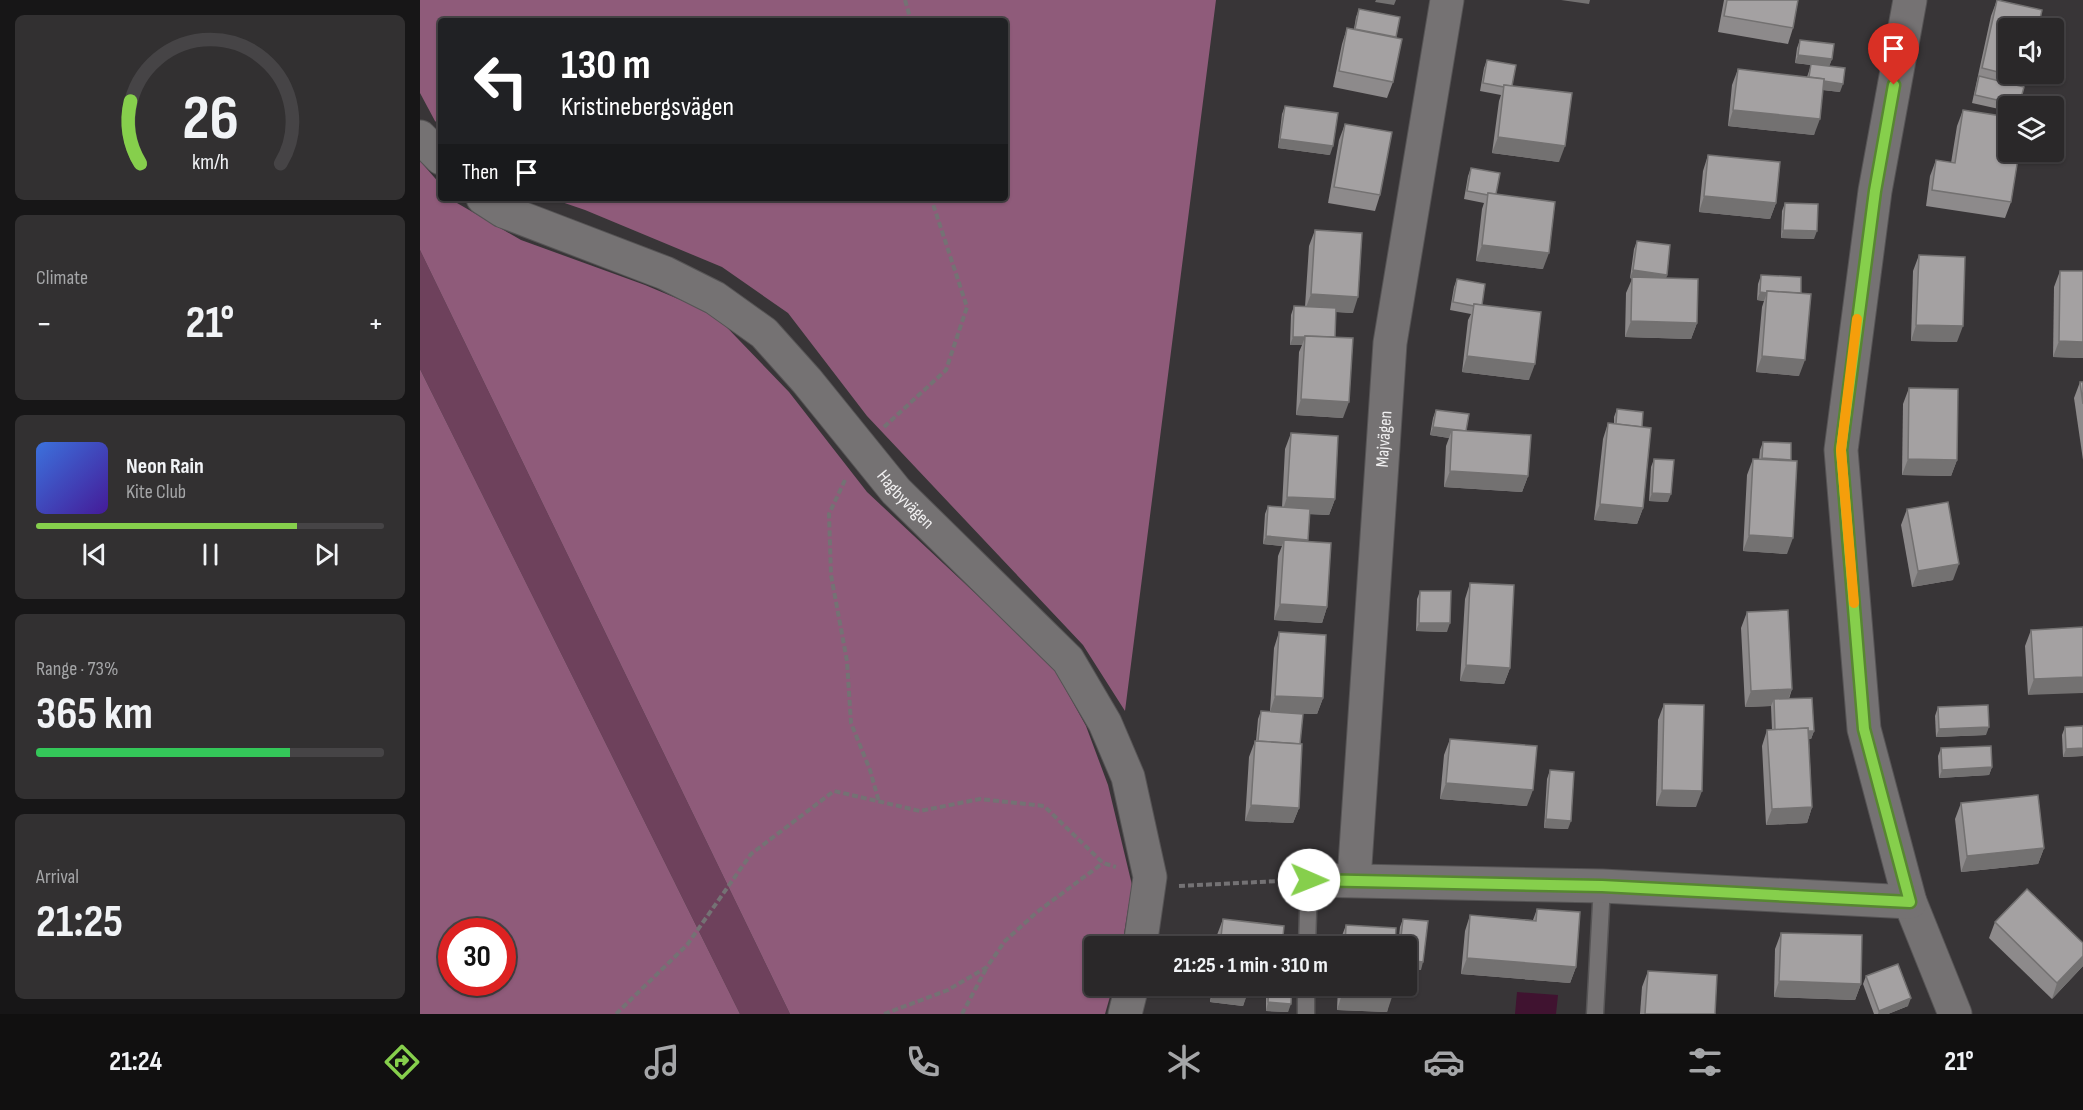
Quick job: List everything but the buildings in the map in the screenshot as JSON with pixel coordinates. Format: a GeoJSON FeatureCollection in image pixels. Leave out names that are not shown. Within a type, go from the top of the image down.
{"type":"FeatureCollection","features":[{"type":"Feature","properties":{"kind":"street","name":"Majvägen"},"geometry":{"type":"LineString","coordinates":[[1354,880],[1390,344],[1447,0]]}},
{"type":"Feature","properties":{"kind":"street"},"geometry":{"type":"LineString","coordinates":[[1910,0],[1875,191],[1841,450],[1864,729],[1910,902],[1955,1014]]}},
{"type":"Feature","properties":{"kind":"street"},"geometry":{"type":"LineString","coordinates":[[420,137],[438,155]]}},
{"type":"Feature","properties":{"kind":"street","name":"Hagbyvägen"},"geometry":{"type":"LineString","coordinates":[[488,201],[504,211],[665,273],[715,298],[764,333],[807,381],[896,491],[1068,660],[1105,723],[1128,777],[1164,882],[1144,936]]}},
{"type":"Feature","properties":{"kind":"street"},"geometry":{"type":"LineString","coordinates":[[1309,880],[1602,886],[1910,902]]}},
{"type":"Feature","properties":{"kind":"street"},"geometry":{"type":"LineString","coordinates":[[1125,1014],[1130,996]]}},
{"type":"Feature","properties":{"kind":"lane"},"geometry":{"type":"LineString","coordinates":[[1308,936],[1309,880]]}},
{"type":"Feature","properties":{"kind":"lane"},"geometry":{"type":"LineString","coordinates":[[1595,1014],[1602,886]]}},
{"type":"Feature","properties":{"kind":"lane"},"geometry":{"type":"LineString","coordinates":[[1306,996],[1306,1014]]}},
{"type":"Feature","properties":{"kind":"path"},"geometry":{"type":"LineString","coordinates":[[905,0],[910,18]]}},
{"type":"Feature","properties":{"kind":"path"},"geometry":{"type":"LineString","coordinates":[[879,802],[870,770],[851,723],[847,661],[831,575],[829,514],[860,448],[946,370],[967,307],[932,201]]}},
{"type":"Feature","properties":{"kind":"path"},"geometry":{"type":"LineString","coordinates":[[616,1014],[687,945],[751,854],[834,791],[920,811],[980,799],[1044,806],[1103,863],[1164,882],[1309,880]]}},
{"type":"Feature","properties":{"kind":"path"},"geometry":{"type":"LineString","coordinates":[[962,1014],[987,967],[1005,941],[1037,912],[1103,863]]}},
{"type":"Feature","properties":{"kind":"path"},"geometry":{"type":"LineString","coordinates":[[1164,882],[1178,896]]}},
{"type":"Feature","properties":{"kind":"path"},"geometry":{"type":"LineString","coordinates":[[884,1014],[948,990],[987,967]]}},
{"type":"Feature","properties":{"kind":"shaded area"},"geometry":{"type":"Polygon","coordinates":[[[420,0],[1216,0],[1125,711],[1083,645],[867,416],[788,313],[722,267],[559,201],[1008,201],[1008,18],[438,18],[438,124],[420,93],[420,0]]]}},
{"type":"Feature","properties":{"kind":"shaded area"},"geometry":{"type":"Polygon","coordinates":[[[420,161],[438,182],[438,201],[455,201],[521,240],[645,285],[714,314],[789,392],[867,492],[1052,665],[1086,726],[1108,785],[1132,885],[1124,936],[1084,936],[1084,996],[1110,996],[1105,1014],[790,1014],[420,250],[420,161]]]}},
{"type":"Feature","properties":{"kind":"shaded area"},"geometry":{"type":"Polygon","coordinates":[[[420,250],[790,1014],[740,1014],[420,369],[420,250]]]}},
{"type":"Feature","properties":{"kind":"shaded area"},"geometry":{"type":"Polygon","coordinates":[[[420,369],[740,1014],[420,1014],[420,369]]]}},
{"type":"Feature","properties":{"kind":"shaded area"},"geometry":{"type":"Polygon","coordinates":[[[1517,992],[1558,995],[1556,1014],[1515,1014],[1517,992]]]}},
{"type":"Feature","properties":{"kind":"slow traffic"},"geometry":{"type":"LineString","coordinates":[[1854,603],[1841,450],[1857,319]]}},
{"type":"Feature","properties":{"kind":"route"},"geometry":{"type":"LineString","coordinates":[[1309,880],[1602,886],[1910,902],[1864,729],[1841,450],[1875,191],[1894,85]]}}]}
